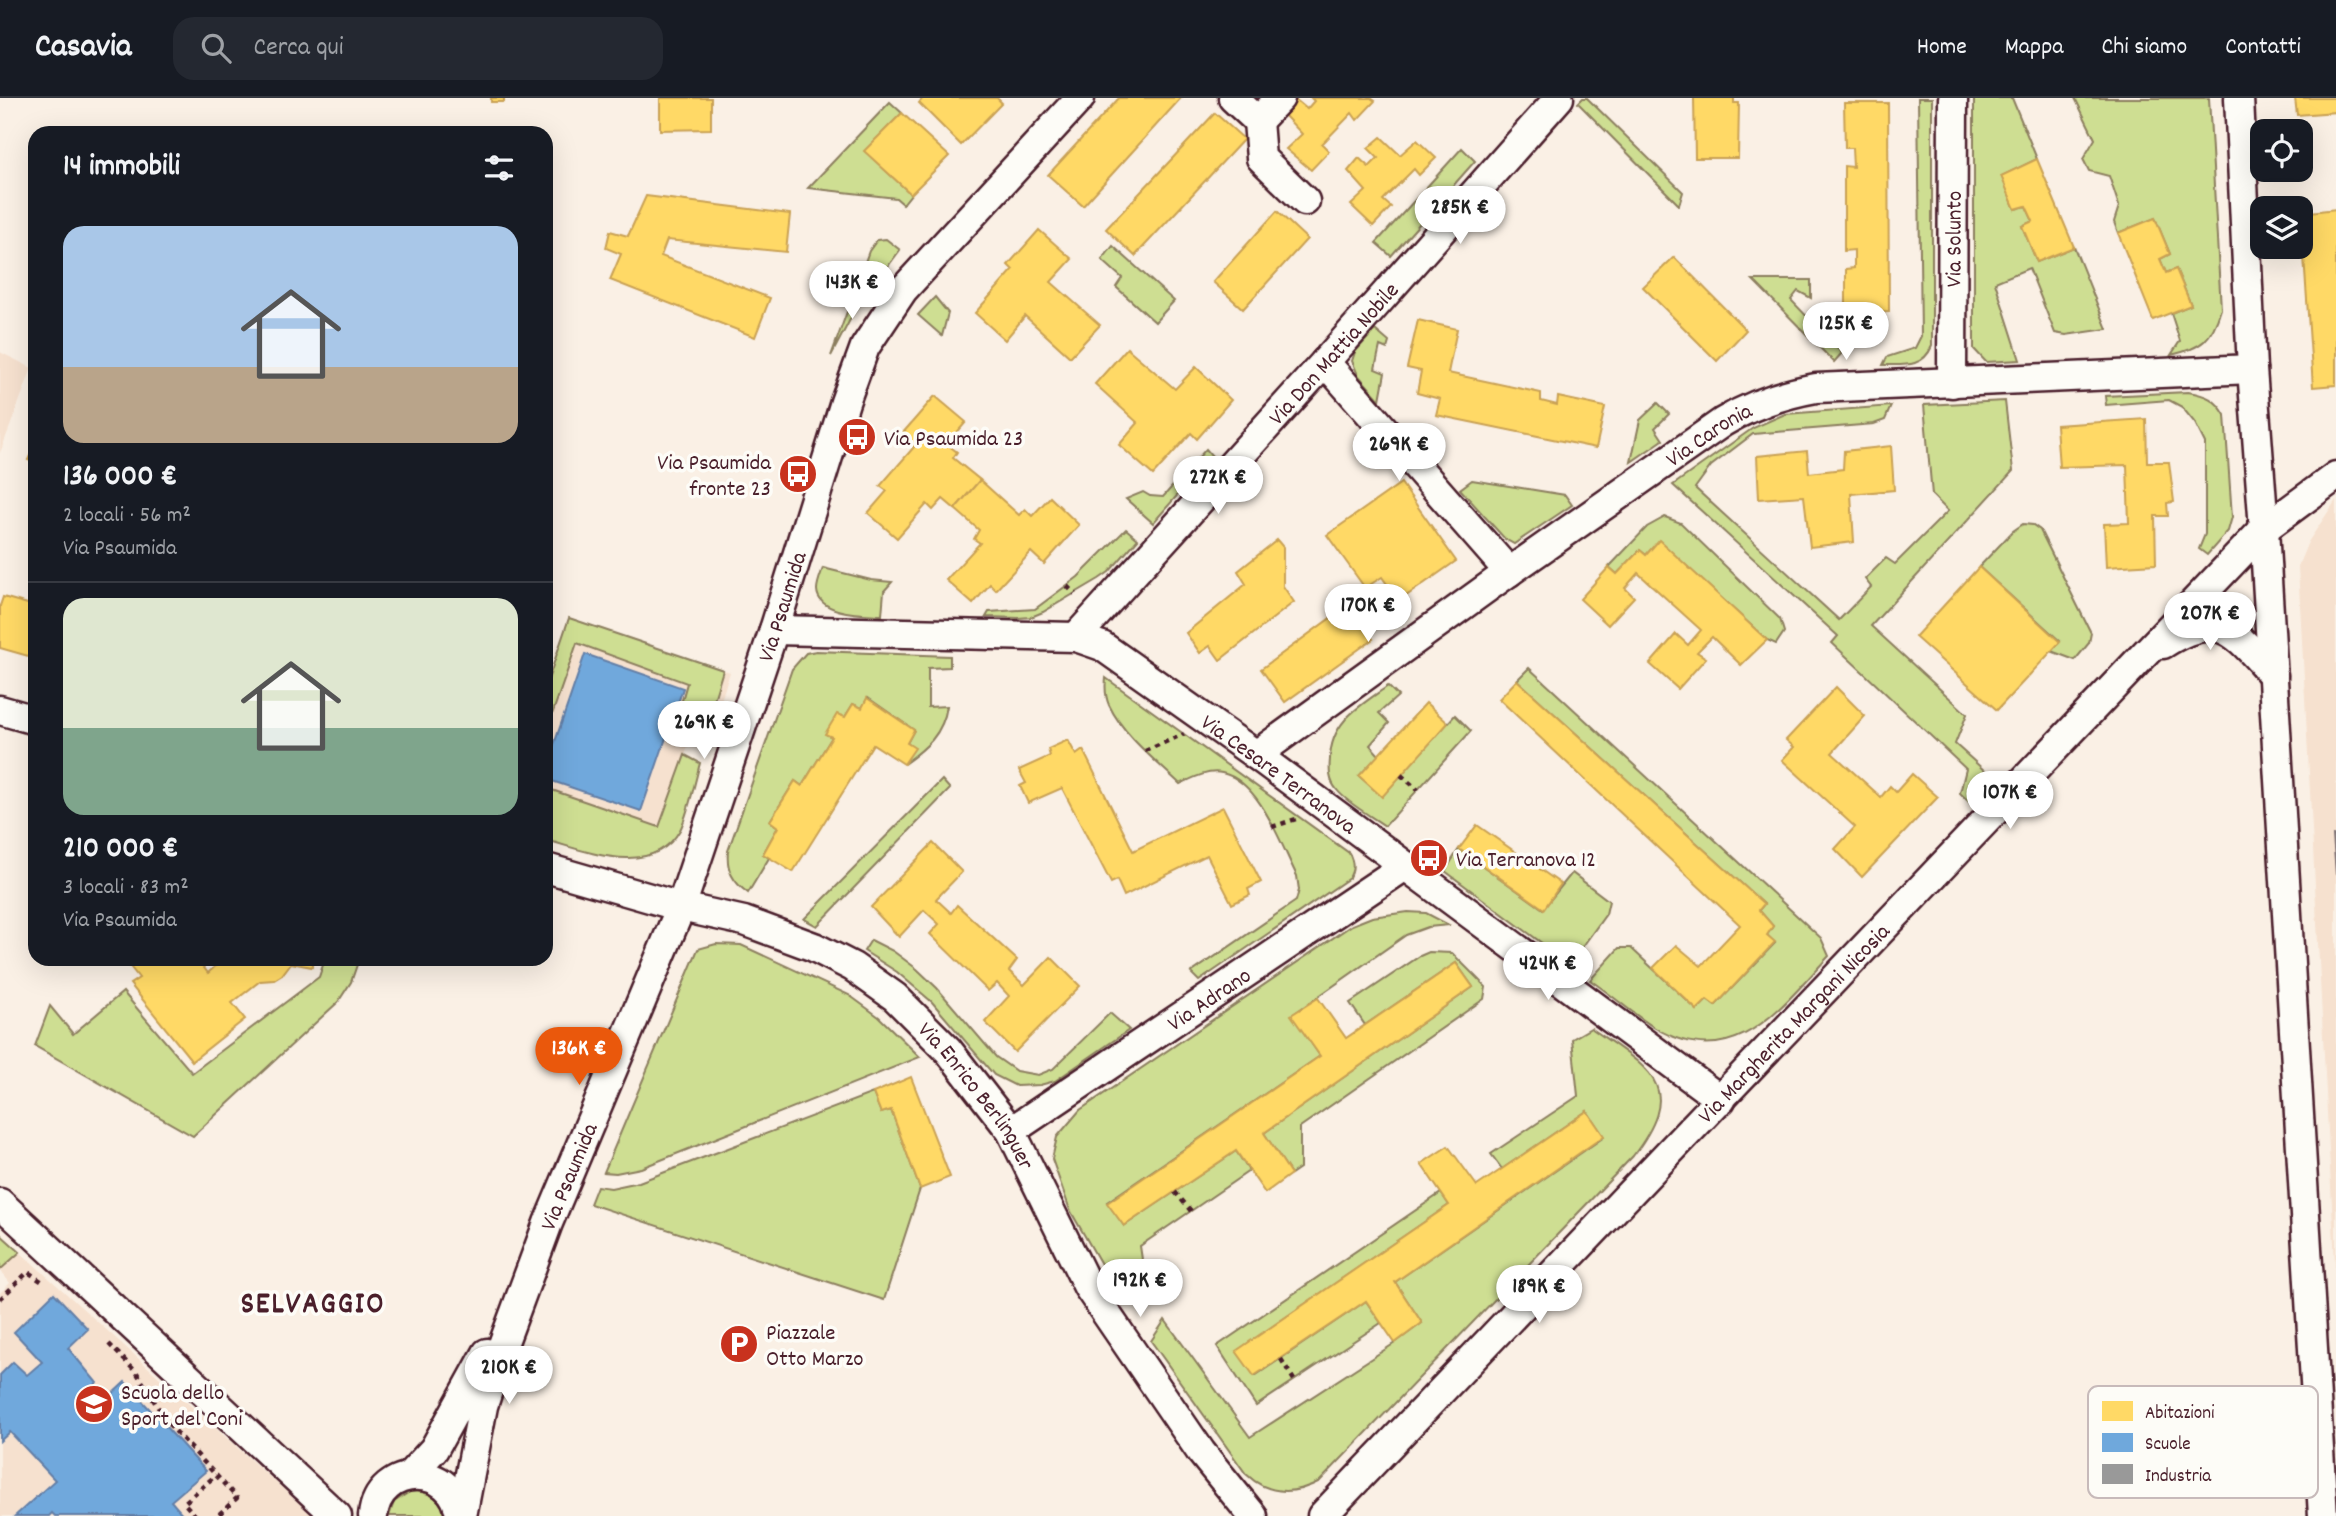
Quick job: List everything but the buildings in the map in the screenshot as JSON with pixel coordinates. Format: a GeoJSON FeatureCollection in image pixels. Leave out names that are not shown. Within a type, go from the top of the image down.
{"type":"FeatureCollection","features":[{"type":"Feature","properties":{"kind":"street","name":"Via Psaumida"},"geometry":{"type":"LineString","coordinates":[[523,1286],[681,907],[865,347],[903,290],[1080,98]]}},
{"type":"Feature","properties":{"kind":"street"},"geometry":{"type":"LineString","coordinates":[[1233,98],[1258,121],[1261,158],[1305,201]]}},
{"type":"Feature","properties":{"kind":"street"},"geometry":{"type":"LineString","coordinates":[[1258,121],[1280,98]]}},
{"type":"Feature","properties":{"kind":"street","name":"Via Don Mattia Nobile"},"geometry":{"type":"LineString","coordinates":[[1076,637],[1559,98]]}},
{"type":"Feature","properties":{"kind":"street","name":"Via Solunto"},"geometry":{"type":"LineString","coordinates":[[1952,383],[1953,98]]}},
{"type":"Feature","properties":{"kind":"street"},"geometry":{"type":"LineString","coordinates":[[2239,98],[2252,369],[2315,1386]]}},
{"type":"Feature","properties":{"kind":"street"},"geometry":{"type":"LineString","coordinates":[[1325,362],[1509,572]]}},
{"type":"Feature","properties":{"kind":"street","name":"Via Caronia"},"geometry":{"type":"LineString","coordinates":[[1256,755],[1509,572],[1723,422],[1751,406],[1788,393],[1816,388],[2252,369]]}},
{"type":"Feature","properties":{"kind":"street","name":"Via Margherita Margani Nicosia"},"geometry":{"type":"LineString","coordinates":[[1322,1516],[2264,529],[2336,476]]}},
{"type":"Feature","properties":{"kind":"street"},"geometry":{"type":"LineString","coordinates":[[2142,657],[2181,633],[2213,626],[2236,635],[2273,676]]}},
{"type":"Feature","properties":{"kind":"street","name":"Via Cesare Terranova"},"geometry":{"type":"LineString","coordinates":[[774,630],[1076,637],[1102,646],[1256,755],[1721,1100]]}},
{"type":"Feature","properties":{"kind":"street"},"geometry":{"type":"LineString","coordinates":[[0,710],[28,718]]}},
{"type":"Feature","properties":{"kind":"street","name":"Via Adrano"},"geometry":{"type":"LineString","coordinates":[[1012,1131],[1405,866]]}},
{"type":"Feature","properties":{"kind":"street","name":"Via Enrico Berlinguer"},"geometry":{"type":"LineString","coordinates":[[553,870],[681,907],[744,921],[814,947],[853,967],[895,997],[948,1050],[1012,1131],[1088,1287],[1201,1452],[1253,1516]]}},
{"type":"Feature","properties":{"kind":"street"},"geometry":{"type":"LineString","coordinates":[[0,1203],[337,1516]]}},
{"type":"Feature","properties":{"kind":"street"},"geometry":{"type":"LineString","coordinates":[[410,1476],[434,1449],[523,1286]]}},
{"type":"Feature","properties":{"kind":"street"},"geometry":{"type":"LineString","coordinates":[[461,1516],[483,1406],[523,1286]]}},
{"type":"Feature","properties":{"kind":"street"},"geometry":{"type":"LineString","coordinates":[[2318,1432],[2323,1516]]}},
{"type":"Feature","properties":{"kind":"street"},"geometry":{"type":"LineString","coordinates":[[370,1510],[386,1488],[397,1480],[410,1476],[435,1479],[446,1486],[454,1495],[461,1516]]}},
{"type":"Feature","properties":{"kind":"path"},"geometry":{"type":"LineString","coordinates":[[1067,586],[1076,594]]}},
{"type":"Feature","properties":{"kind":"path"},"geometry":{"type":"LineString","coordinates":[[1145,751],[1184,734]]}},
{"type":"Feature","properties":{"kind":"path"},"geometry":{"type":"LineString","coordinates":[[1401,775],[1418,790]]}},
{"type":"Feature","properties":{"kind":"path"},"geometry":{"type":"LineString","coordinates":[[1272,827],[1300,817]]}},
{"type":"Feature","properties":{"kind":"path"},"geometry":{"type":"LineString","coordinates":[[1175,1192],[1191,1211]]}},
{"type":"Feature","properties":{"kind":"path"},"geometry":{"type":"LineString","coordinates":[[0,1299],[28,1272],[47,1285]]}},
{"type":"Feature","properties":{"kind":"path"},"geometry":{"type":"LineString","coordinates":[[102,1337],[137,1373],[167,1422],[237,1498],[217,1516]]}},
{"type":"Feature","properties":{"kind":"path"},"geometry":{"type":"LineString","coordinates":[[1281,1359],[1294,1380]]}},
{"type":"Feature","properties":{"kind":"path"},"geometry":{"type":"LineString","coordinates":[[196,1516],[184,1503],[216,1475]]}},
{"type":"Feature","properties":{"kind":"shaded area"},"geometry":{"type":"Polygon","coordinates":[[[0,352],[28,366],[28,379],[0,453],[0,352]]]}},
{"type":"Feature","properties":{"kind":"shaded area"},"geometry":{"type":"Polygon","coordinates":[[[2336,500],[2336,1281],[2298,566],[2308,542],[2336,500]]]}},
{"type":"Feature","properties":{"kind":"shaded area"},"geometry":{"type":"Polygon","coordinates":[[[569,618],[730,672],[713,726],[695,726],[685,755],[700,763],[680,830],[668,844],[652,853],[629,859],[553,842],[553,665],[569,618]]]}},
{"type":"Feature","properties":{"kind":"shaded area","name":"Scuola dello Sport del Coni"},"geometry":{"type":"Polygon","coordinates":[[[20,1252],[312,1515],[0,1516],[0,1293],[10,1283],[0,1270],[20,1252]]]}},
{"type":"Feature","properties":{"kind":"green space"},"geometry":{"type":"Polygon","coordinates":[[[1587,98],[1683,192],[1679,205],[1578,103],[1587,98]]]}},
{"type":"Feature","properties":{"kind":"green space"},"geometry":{"type":"Polygon","coordinates":[[[1918,98],[1932,98],[1932,346],[1918,362],[1883,365],[1887,357],[1915,348],[1921,336],[1918,98]]]}},
{"type":"Feature","properties":{"kind":"green space"},"geometry":{"type":"Polygon","coordinates":[[[1974,98],[2012,98],[2037,159],[2002,176],[2015,209],[2026,206],[2033,221],[2022,226],[2037,262],[2074,247],[2107,329],[2066,335],[2055,333],[2029,268],[1995,282],[2020,360],[1986,362],[1974,349],[1974,98]]]}},
{"type":"Feature","properties":{"kind":"green space"},"geometry":{"type":"Polygon","coordinates":[[[2075,98],[2209,98],[2221,309],[2214,328],[2198,346],[2171,355],[2180,341],[2171,313],[2191,305],[2176,269],[2166,273],[2160,259],[2170,254],[2155,218],[2118,233],[2114,222],[2119,206],[2109,176],[2089,171],[2083,159],[2095,139],[2075,98]]]}},
{"type":"Feature","properties":{"kind":"green space"},"geometry":{"type":"Polygon","coordinates":[[[890,102],[902,113],[865,151],[911,194],[903,204],[896,198],[808,188],[890,102]]]}},
{"type":"Feature","properties":{"kind":"green space"},"geometry":{"type":"Polygon","coordinates":[[[1462,148],[1475,161],[1391,256],[1376,243],[1462,148]]]}},
{"type":"Feature","properties":{"kind":"green space"},"geometry":{"type":"Polygon","coordinates":[[[886,239],[900,250],[853,314],[831,356],[869,251],[877,240],[886,239]]]}},
{"type":"Feature","properties":{"kind":"green space"},"geometry":{"type":"Polygon","coordinates":[[[1113,246],[1174,301],[1155,322],[1116,287],[1122,278],[1102,260],[1113,246]]]}},
{"type":"Feature","properties":{"kind":"green space"},"geometry":{"type":"Polygon","coordinates":[[[1753,280],[1811,280],[1811,298],[1798,291],[1791,300],[1842,353],[1834,362],[1753,280]]]}},
{"type":"Feature","properties":{"kind":"green space"},"geometry":{"type":"Polygon","coordinates":[[[935,297],[948,313],[942,336],[918,315],[935,297]]]}},
{"type":"Feature","properties":{"kind":"green space"},"geometry":{"type":"Polygon","coordinates":[[[1375,330],[1389,342],[1387,349],[1380,346],[1375,369],[1385,373],[1380,400],[1358,375],[1352,361],[1355,352],[1375,330]]]}},
{"type":"Feature","properties":{"kind":"green space"},"geometry":{"type":"Polygon","coordinates":[[[2188,392],[2210,399],[2225,415],[2232,517],[2228,531],[2207,555],[2199,549],[2205,534],[2205,443],[2195,423],[2182,407],[2169,400],[2106,405],[2105,396],[2188,392]]]}},
{"type":"Feature","properties":{"kind":"green space"},"geometry":{"type":"Polygon","coordinates":[[[2005,401],[2013,471],[1871,626],[1967,714],[1955,744],[1995,780],[1972,805],[1960,793],[1966,769],[1832,643],[1838,636],[1673,485],[1753,428],[1785,414],[1891,406],[1885,420],[1874,424],[1753,434],[1711,466],[1695,488],[1839,620],[1871,587],[1865,579],[1886,558],[1895,564],[1948,511],[1932,495],[1924,405],[2005,401]]]}},
{"type":"Feature","properties":{"kind":"green space"},"geometry":{"type":"Polygon","coordinates":[[[1658,403],[1669,414],[1655,428],[1663,440],[1631,462],[1640,420],[1658,403]]]}},
{"type":"Feature","properties":{"kind":"green space"},"geometry":{"type":"Polygon","coordinates":[[[1206,449],[1212,456],[1153,523],[1126,499],[1143,492],[1150,496],[1163,497],[1206,449]]]}},
{"type":"Feature","properties":{"kind":"green space"},"geometry":{"type":"Polygon","coordinates":[[[1472,480],[1565,495],[1572,505],[1514,544],[1505,539],[1460,489],[1472,480]]]}},
{"type":"Feature","properties":{"kind":"green space"},"geometry":{"type":"Polygon","coordinates":[[[1665,517],[1681,523],[1780,619],[1784,632],[1776,644],[1767,640],[1659,541],[1646,555],[1640,550],[1617,574],[1609,567],[1647,527],[1665,517]]]}},
{"type":"Feature","properties":{"kind":"green space"},"geometry":{"type":"Polygon","coordinates":[[[2023,524],[2033,525],[2040,530],[2091,633],[2089,643],[2075,660],[2051,651],[2060,641],[1979,567],[2023,524]]]}},
{"type":"Feature","properties":{"kind":"green space"},"geometry":{"type":"Polygon","coordinates":[[[1126,529],[1138,539],[1109,572],[1099,579],[1031,617],[986,617],[989,612],[1035,609],[1078,577],[1126,529]]]}},
{"type":"Feature","properties":{"kind":"green space"},"geometry":{"type":"Polygon","coordinates":[[[823,568],[871,580],[892,582],[884,591],[882,615],[843,612],[825,604],[819,598],[817,590],[823,568]]]}},
{"type":"Feature","properties":{"kind":"green space"},"geometry":{"type":"Polygon","coordinates":[[[569,618],[723,670],[710,713],[696,716],[679,711],[687,683],[577,643],[553,712],[553,665],[569,618]]]}},
{"type":"Feature","properties":{"kind":"green space"},"geometry":{"type":"Polygon","coordinates":[[[816,651],[950,656],[950,667],[928,668],[928,707],[947,706],[945,716],[932,740],[904,764],[914,748],[907,743],[914,730],[868,698],[862,708],[853,704],[845,717],[826,734],[832,737],[802,786],[795,781],[770,821],[778,827],[763,854],[769,858],[748,893],[732,875],[728,864],[728,851],[792,669],[806,653],[816,651]]]}},
{"type":"Feature","properties":{"kind":"green space"},"geometry":{"type":"Polygon","coordinates":[[[1529,668],[1821,938],[1829,956],[1792,996],[1753,1029],[1732,1039],[1709,1044],[1683,1040],[1655,1028],[1590,980],[1619,948],[1631,948],[1697,1010],[1707,1000],[1715,1006],[1775,943],[1767,935],[1773,926],[1759,910],[1764,904],[1517,680],[1529,668]]]}},
{"type":"Feature","properties":{"kind":"green space"},"geometry":{"type":"Polygon","coordinates":[[[1106,678],[1349,853],[1352,860],[1353,869],[1349,878],[1199,981],[1191,973],[1296,901],[1299,890],[1297,876],[1268,816],[1248,788],[1235,778],[1216,772],[1200,775],[1180,784],[1141,748],[1115,716],[1107,698],[1106,678]]]}},
{"type":"Feature","properties":{"kind":"green space"},"geometry":{"type":"Polygon","coordinates":[[[1388,686],[1398,696],[1379,713],[1389,723],[1370,745],[1379,755],[1359,776],[1382,796],[1455,715],[1471,731],[1385,826],[1341,795],[1332,783],[1330,767],[1332,746],[1341,724],[1388,686]]]}},
{"type":"Feature","properties":{"kind":"green space"},"geometry":{"type":"Polygon","coordinates":[[[685,755],[700,763],[683,823],[668,845],[653,854],[618,858],[553,842],[553,790],[659,827],[685,755]]]}},
{"type":"Feature","properties":{"kind":"green space"},"geometry":{"type":"Polygon","coordinates":[[[942,780],[950,789],[817,926],[804,919],[942,780]]]}},
{"type":"Feature","properties":{"kind":"green space"},"geometry":{"type":"Polygon","coordinates":[[[1459,849],[1543,909],[1572,873],[1609,901],[1606,914],[1570,964],[1445,871],[1459,849]]]}},
{"type":"Feature","properties":{"kind":"green space"},"geometry":{"type":"Polygon","coordinates":[[[1408,912],[1426,913],[1449,925],[1428,927],[1406,935],[1292,1015],[1320,1056],[1107,1202],[1124,1226],[1236,1151],[1249,1171],[1140,1246],[1147,1293],[1117,1292],[1070,1210],[1052,1159],[1057,1137],[1080,1110],[1352,925],[1372,917],[1408,912]]]}},
{"type":"Feature","properties":{"kind":"green space"},"geometry":{"type":"Polygon","coordinates":[[[871,940],[893,951],[917,969],[937,988],[996,1057],[1016,1071],[1038,1075],[1053,1069],[1110,1013],[1129,1030],[1055,1081],[1016,1086],[994,1075],[932,1002],[897,972],[864,951],[871,940]]]}},
{"type":"Feature","properties":{"kind":"green space"},"geometry":{"type":"Polygon","coordinates":[[[716,944],[741,945],[849,995],[879,1017],[920,1057],[641,1168],[616,1173],[604,1172],[698,949],[716,944]]]}},
{"type":"Feature","properties":{"kind":"green space"},"geometry":{"type":"Polygon","coordinates":[[[1429,952],[1452,953],[1486,987],[1484,999],[1300,1127],[1300,1168],[1291,1174],[1264,1133],[1473,987],[1456,963],[1365,1025],[1350,1003],[1429,952]]]}},
{"type":"Feature","properties":{"kind":"green space"},"geometry":{"type":"Polygon","coordinates":[[[323,966],[357,966],[351,982],[338,1002],[193,1136],[35,1046],[50,1006],[73,1034],[123,992],[192,1073],[319,977],[323,966]]]}},
{"type":"Feature","properties":{"kind":"green space"},"geometry":{"type":"Polygon","coordinates":[[[1591,1028],[1644,1068],[1654,1081],[1659,1095],[1657,1112],[1649,1132],[1633,1156],[1320,1481],[1301,1489],[1282,1491],[1254,1481],[1246,1474],[1151,1341],[1165,1320],[1250,1437],[1395,1343],[1422,1323],[1395,1282],[1604,1137],[1587,1111],[1502,1169],[1491,1154],[1578,1096],[1572,1039],[1591,1028]]]}},
{"type":"Feature","properties":{"kind":"green space"},"geometry":{"type":"Polygon","coordinates":[[[873,1093],[881,1113],[891,1110],[920,1189],[884,1300],[590,1204],[597,1186],[611,1188],[639,1182],[873,1093]]]}},
{"type":"Feature","properties":{"kind":"green space"},"geometry":{"type":"Polygon","coordinates":[[[1441,1193],[1449,1205],[1237,1351],[1255,1376],[1366,1301],[1381,1323],[1256,1406],[1217,1346],[1441,1193]]]}},
{"type":"Feature","properties":{"kind":"green space"},"geometry":{"type":"Polygon","coordinates":[[[0,1234],[20,1252],[0,1270],[0,1234]]]}},
{"type":"Feature","properties":{"kind":"green space"},"geometry":{"type":"Polygon","coordinates":[[[411,1491],[424,1492],[433,1497],[441,1504],[447,1516],[389,1516],[394,1502],[411,1491]]]}},
{"type":"Feature","properties":{"kind":"place","name":"Via Psaumida 23"},"geometry":{"type":"Point","coordinates":[857,437]}},
{"type":"Feature","properties":{"kind":"place","name":"Via Psaumida fronte 23"},"geometry":{"type":"Point","coordinates":[798,474]}},
{"type":"Feature","properties":{"kind":"place","name":"Via Terranova 12"},"geometry":{"type":"Point","coordinates":[1429,858]}},
{"type":"Feature","properties":{"kind":"place","name":"Piazzale Otto Marzo"},"geometry":{"type":"Point","coordinates":[739,1344]}},
{"type":"Feature","properties":{"kind":"place","name":"Scuola dello Sport del Coni"},"geometry":{"type":"Point","coordinates":[94,1404]}},
{"type":"Feature","properties":{"kind":"district","name":"SELVAGGIO"},"geometry":{"type":"Point","coordinates":[313,1302]}}]}
